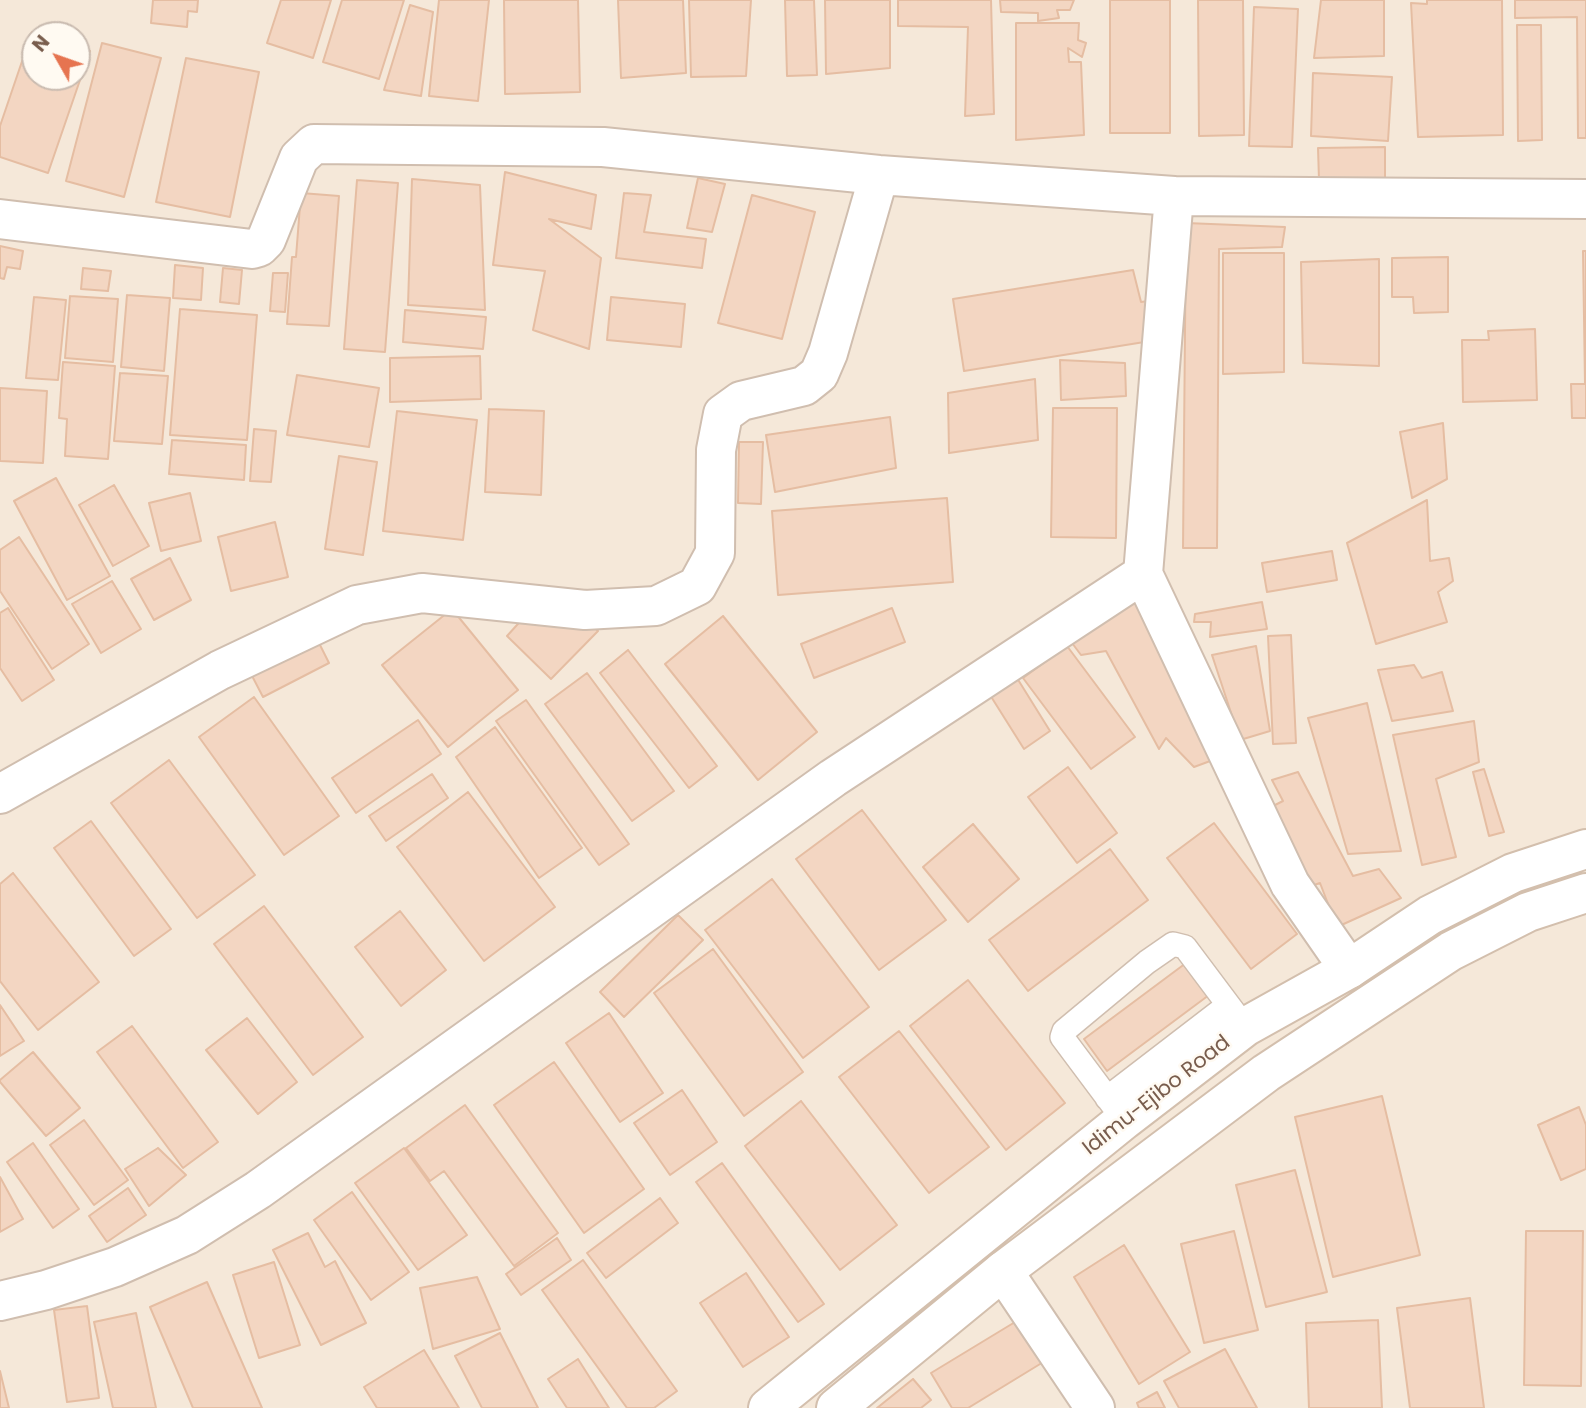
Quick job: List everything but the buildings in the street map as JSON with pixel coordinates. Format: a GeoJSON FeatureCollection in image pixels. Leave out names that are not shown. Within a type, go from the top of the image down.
{"type":"FeatureCollection","features":[{"type":"Feature","properties":{"kind":"street"},"geometry":{"type":"LineString","coordinates":[[0,219],[252,250],[266,240],[299,158],[314,144],[603,147],[879,175],[1174,196],[1586,199]]}},
{"type":"Feature","properties":{"kind":"street"},"geometry":{"type":"LineString","coordinates":[[0,794],[220,670],[357,605],[422,593],[585,610],[656,606],[697,586],[715,553],[716,450],[723,414],[741,401],[804,386],[818,374],[828,353],[879,175]]}},
{"type":"Feature","properties":{"kind":"street"},"geometry":{"type":"LineString","coordinates":[[1174,196],[1143,574],[1290,884],[1349,970]]}},
{"type":"Feature","properties":{"kind":"street"},"geometry":{"type":"LineString","coordinates":[[0,1301],[46,1290],[115,1267],[187,1235],[269,1182],[833,778],[1143,574]]}},
{"type":"Feature","properties":{"kind":"street","name":"Idimu-Ejibo Road"},"geometry":{"type":"LineString","coordinates":[[768,1408],[1116,1109],[1236,1016],[1349,970],[1430,915],[1513,873],[1586,849]]}},
{"type":"Feature","properties":{"kind":"street"},"geometry":{"type":"LineString","coordinates":[[836,1408],[1003,1270],[1266,1073],[1451,951],[1528,912],[1586,893]]}},
{"type":"Feature","properties":{"kind":"street"},"geometry":{"type":"LineString","coordinates":[[1003,1270],[1095,1408]]}},
{"type":"Feature","properties":{"kind":"lane"},"geometry":{"type":"LineString","coordinates":[[1116,1109],[1062,1037],[1063,1031],[1147,962],[1173,944],[1185,947],[1236,1016]]}},
{"type":"Feature","properties":{"kind":"shaded area"},"geometry":{"type":"Polygon","coordinates":[[[0,0],[1586,0],[1586,1408],[0,1408],[0,0]]]}}]}
